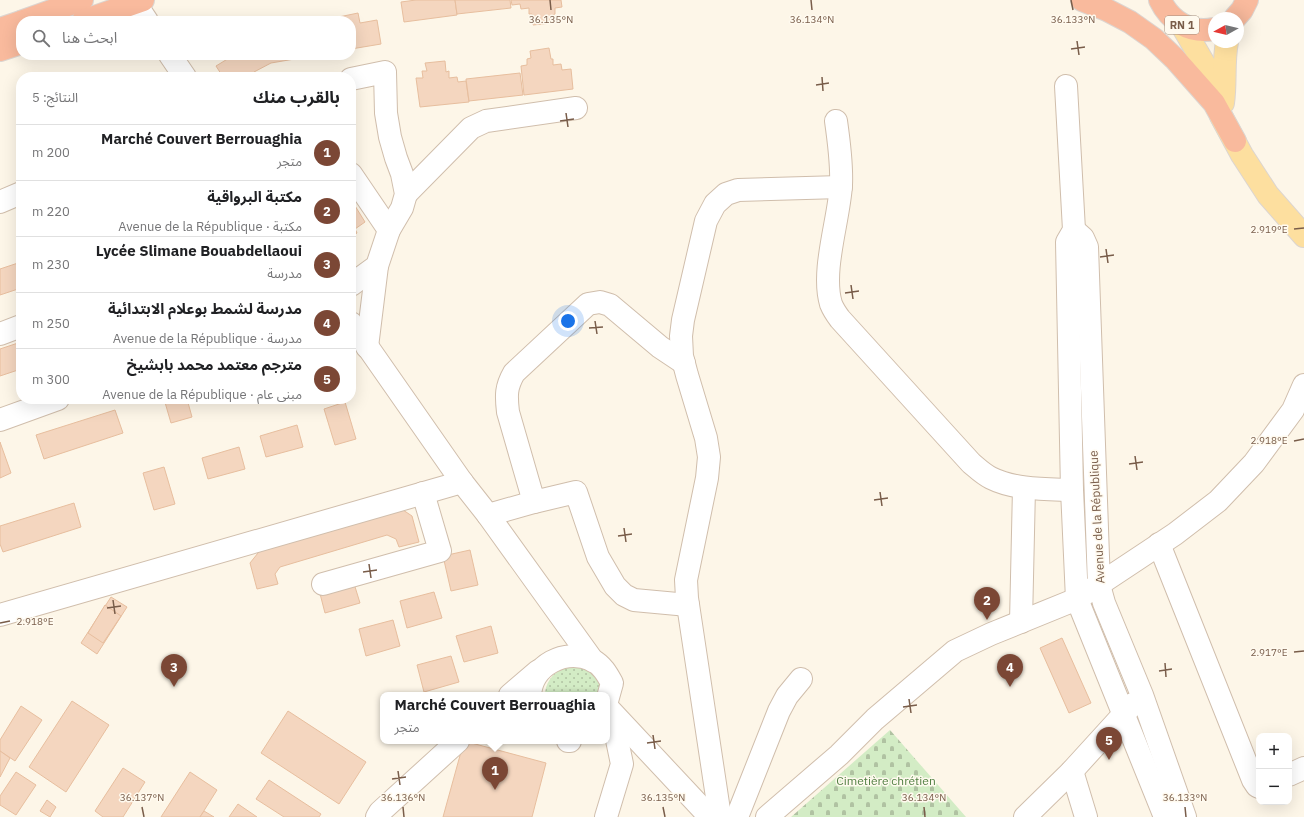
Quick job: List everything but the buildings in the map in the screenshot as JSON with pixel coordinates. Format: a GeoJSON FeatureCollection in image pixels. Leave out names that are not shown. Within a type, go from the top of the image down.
{"type":"FeatureCollection","features":[{"type":"Feature","properties":{"kind":"highway"},"geometry":{"type":"LineString","coordinates":[[36,16],[82,0]]}},
{"type":"Feature","properties":{"kind":"highway"},"geometry":{"type":"LineString","coordinates":[[1082,0],[1130,22],[1154,39],[1175,59],[1214,103],[1235,141]]}},
{"type":"Feature","properties":{"kind":"highway","name":"RN 1"},"geometry":{"type":"LineString","coordinates":[[1141,0],[1162,4],[1172,18],[1194,30],[1208,30]]}},
{"type":"Feature","properties":{"kind":"highway"},"geometry":{"type":"LineString","coordinates":[[97,16],[139,1]]}},
{"type":"Feature","properties":{"kind":"highway"},"geometry":{"type":"LineString","coordinates":[[0,29],[16,23]]}},
{"type":"Feature","properties":{"kind":"highway"},"geometry":{"type":"LineString","coordinates":[[0,50],[16,45]]}},
{"type":"Feature","properties":{"kind":"main road"},"geometry":{"type":"LineString","coordinates":[[1181,24],[1206,67],[1221,116],[1242,155],[1268,195],[1304,236]]}},
{"type":"Feature","properties":{"kind":"main road"},"geometry":{"type":"LineString","coordinates":[[1221,116],[1225,87],[1224,60],[1226,48]]}},
{"type":"Feature","properties":{"kind":"street"},"geometry":{"type":"LineString","coordinates":[[139,1],[145,16]]}},
{"type":"Feature","properties":{"kind":"street"},"geometry":{"type":"LineString","coordinates":[[173,60],[182,72]]}},
{"type":"Feature","properties":{"kind":"street"},"geometry":{"type":"LineString","coordinates":[[356,79],[385,72],[386,113],[390,137],[402,174],[406,194],[402,208],[389,230],[377,266],[367,347]]}},
{"type":"Feature","properties":{"kind":"street","name":"Avenue de la République"},"geometry":{"type":"LineString","coordinates":[[1066,86],[1074,230],[1067,242],[1072,490],[1077,599],[1165,817]]}},
{"type":"Feature","properties":{"kind":"street"},"geometry":{"type":"LineString","coordinates":[[406,194],[471,128],[486,121],[576,108]]}},
{"type":"Feature","properties":{"kind":"street"},"geometry":{"type":"LineString","coordinates":[[836,121],[842,169],[829,270],[828,289],[831,305],[840,319],[971,463],[982,472],[992,478],[1024,488],[1072,490]]}},
{"type":"Feature","properties":{"kind":"street"},"geometry":{"type":"LineString","coordinates":[[356,181],[389,230]]}},
{"type":"Feature","properties":{"kind":"street"},"geometry":{"type":"LineString","coordinates":[[720,817],[688,605],[686,580],[706,485],[709,457],[706,438],[684,363],[681,336],[683,320],[706,221],[715,204],[726,194],[738,190],[841,186]]}},
{"type":"Feature","properties":{"kind":"street"},"geometry":{"type":"LineString","coordinates":[[0,202],[16,195]]}},
{"type":"Feature","properties":{"kind":"street","name":"Avenue de la République"},"geometry":{"type":"LineString","coordinates":[[1074,230],[1083,238],[1087,247],[1099,585],[1104,603],[1142,695],[1185,817]]}},
{"type":"Feature","properties":{"kind":"street"},"geometry":{"type":"LineString","coordinates":[[356,281],[377,266]]}},
{"type":"Feature","properties":{"kind":"street"},"geometry":{"type":"LineString","coordinates":[[534,502],[508,412],[506,397],[508,384],[514,373],[588,304],[600,302],[610,305],[660,347],[684,363]]}},
{"type":"Feature","properties":{"kind":"street"},"geometry":{"type":"LineString","coordinates":[[0,334],[16,328]]}},
{"type":"Feature","properties":{"kind":"street"},"geometry":{"type":"LineString","coordinates":[[356,330],[462,482],[488,515],[593,660],[605,670],[612,683],[610,697]]}},
{"type":"Feature","properties":{"kind":"street"},"geometry":{"type":"LineString","coordinates":[[767,817],[839,755],[875,719],[955,651],[991,634],[1077,599],[1159,544],[1218,501],[1254,463],[1293,410],[1304,385]]}},
{"type":"Feature","properties":{"kind":"street"},"geometry":{"type":"LineString","coordinates":[[0,420],[44,404]]}},
{"type":"Feature","properties":{"kind":"street"},"geometry":{"type":"LineString","coordinates":[[0,615],[462,482]]}},
{"type":"Feature","properties":{"kind":"street"},"geometry":{"type":"LineString","coordinates":[[1021,622],[1024,488]]}},
{"type":"Feature","properties":{"kind":"street"},"geometry":{"type":"LineString","coordinates":[[488,515],[576,492],[598,558],[615,586],[624,595],[634,600],[688,605]]}},
{"type":"Feature","properties":{"kind":"street"},"geometry":{"type":"LineString","coordinates":[[323,584],[440,551],[423,493]]}},
{"type":"Feature","properties":{"kind":"street"},"geometry":{"type":"LineString","coordinates":[[1159,544],[1256,784]]}},
{"type":"Feature","properties":{"kind":"street"},"geometry":{"type":"LineString","coordinates":[[514,692],[547,664],[560,657],[579,656],[593,660]]}},
{"type":"Feature","properties":{"kind":"street"},"geometry":{"type":"LineString","coordinates":[[530,692],[530,688],[536,674],[547,664]]}},
{"type":"Feature","properties":{"kind":"street"},"geometry":{"type":"LineString","coordinates":[[737,817],[779,711],[787,696],[801,679]]}},
{"type":"Feature","properties":{"kind":"street"},"geometry":{"type":"LineString","coordinates":[[1025,817],[1072,771],[1142,695]]}},
{"type":"Feature","properties":{"kind":"street"},"geometry":{"type":"LineString","coordinates":[[610,713],[710,817]]}},
{"type":"Feature","properties":{"kind":"street"},"geometry":{"type":"LineString","coordinates":[[610,719],[622,764]]}},
{"type":"Feature","properties":{"kind":"street"},"geometry":{"type":"LineString","coordinates":[[606,817],[622,764],[635,741],[641,744]]}},
{"type":"Feature","properties":{"kind":"street"},"geometry":{"type":"LineString","coordinates":[[377,817],[380,812],[455,744]]}},
{"type":"Feature","properties":{"kind":"street"},"geometry":{"type":"LineString","coordinates":[[1292,774],[1304,768]]}},
{"type":"Feature","properties":{"kind":"street"},"geometry":{"type":"LineString","coordinates":[[1072,771],[1086,817]]}},
{"type":"Feature","properties":{"kind":"green space"},"geometry":{"type":"Polygon","coordinates":[[[569,667],[576,667],[592,673],[598,679],[603,692],[545,692],[552,676],[569,667]]]}},
{"type":"Feature","properties":{"kind":"green space","name":"Cimetière chrétien"},"geometry":{"type":"Polygon","coordinates":[[[890,730],[966,817],[791,817],[890,730]]]}},
{"type":"Feature","properties":{"kind":"place","name":"مكتبة البرواقية"},"geometry":{"type":"Point","coordinates":[987,620]}},
{"type":"Feature","properties":{"kind":"place","name":"Lycée Slimane Bouabdellaoui"},"geometry":{"type":"Point","coordinates":[174,687]}},
{"type":"Feature","properties":{"kind":"place","name":"مدرسة لشمط بوعلام الابتدائية"},"geometry":{"type":"Point","coordinates":[1010,687]}},
{"type":"Feature","properties":{"kind":"place","name":"مترجم معتمد محمد بابشيخ"},"geometry":{"type":"Point","coordinates":[1109,760]}},
{"type":"Feature","properties":{"kind":"place","name":"Marché Couvert Berrouaghia"},"geometry":{"type":"Point","coordinates":[495,790]}}]}
